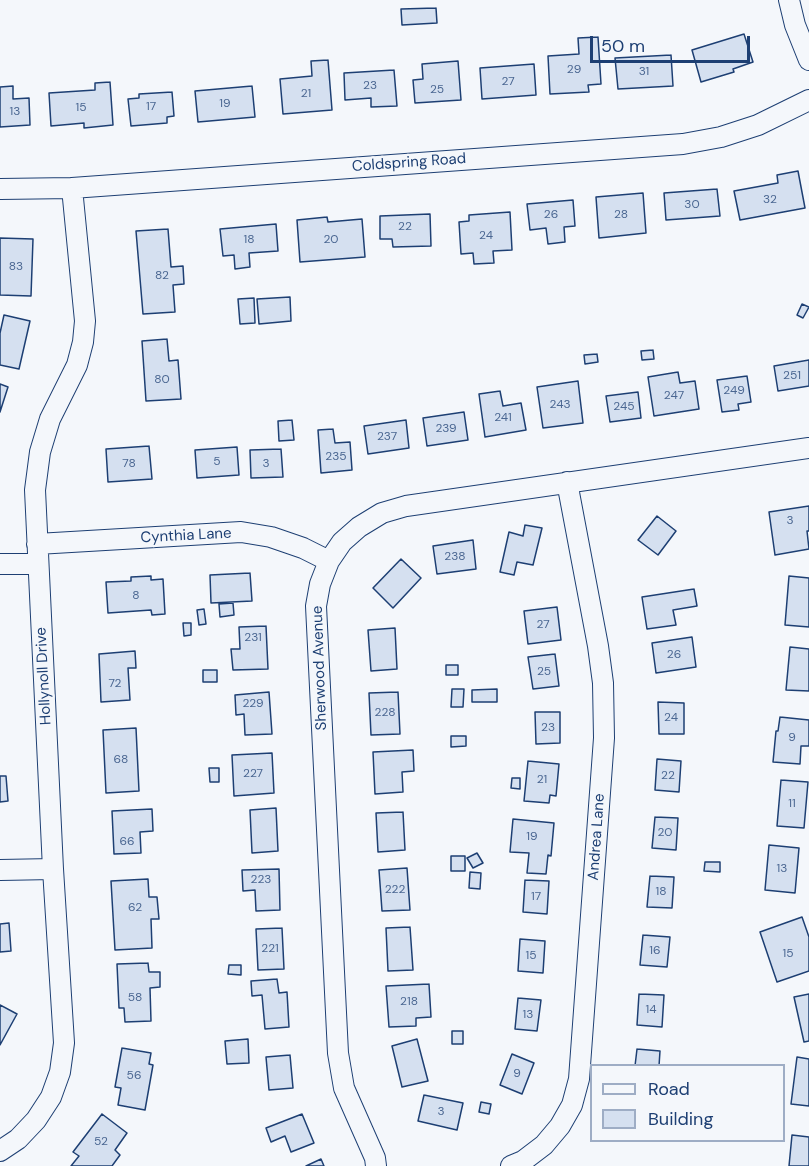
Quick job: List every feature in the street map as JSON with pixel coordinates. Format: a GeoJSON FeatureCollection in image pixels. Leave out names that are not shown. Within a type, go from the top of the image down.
{"type":"FeatureCollection","features":[{"type":"Feature","properties":{"kind":"street"},"geometry":{"type":"LineString","coordinates":[[789,0],[795,26],[809,60]]}},
{"type":"Feature","properties":{"kind":"street","name":"Coldspring Road"},"geometry":{"type":"LineString","coordinates":[[0,189],[72,188],[683,144],[721,137],[758,125],[809,100]]}},
{"type":"Feature","properties":{"kind":"street","name":"Hollynoll Drive"},"geometry":{"type":"LineString","coordinates":[[0,1151],[18,1139],[36,1120],[51,1097],[60,1072],[64,1043],[53,868],[35,490],[40,452],[50,419],[77,365],[83,342],[85,321],[72,188]]}},
{"type":"Feature","properties":{"kind":"street","name":"Sherwood Avenue"},"geometry":{"type":"LineString","coordinates":[[380,1163],[344,1088],[338,1053],[316,606],[320,584],[329,561],[342,542],[359,527],[382,513],[406,506],[809,448]]}},
{"type":"Feature","properties":{"kind":"street","name":"Andrea Lane"},"geometry":{"type":"LineString","coordinates":[[511,1166],[523,1161],[544,1145],[560,1126],[572,1105],[579,1079],[604,738],[603,683],[567,482]]}},
{"type":"Feature","properties":{"kind":"street","name":"Cynthia Lane"},"geometry":{"type":"LineString","coordinates":[[38,544],[241,532],[271,537],[303,548],[329,561]]}},
{"type":"Feature","properties":{"kind":"street"},"geometry":{"type":"LineString","coordinates":[[0,564],[38,564]]}},
{"type":"Feature","properties":{"kind":"street"},"geometry":{"type":"LineString","coordinates":[[0,870],[53,868]]}},
{"type":"Feature","properties":{"kind":"building"},"geometry":{"type":"Polygon","coordinates":[[[436,8],[437,23],[402,25],[401,9],[436,8]]]}},
{"type":"Feature","properties":{"kind":"building"},"geometry":{"type":"Polygon","coordinates":[[[744,34],[753,62],[733,69],[734,72],[701,82],[692,50],[744,34]]]}},
{"type":"Feature","properties":{"kind":"building"},"geometry":{"type":"Polygon","coordinates":[[[598,37],[601,84],[588,85],[589,92],[550,94],[548,56],[579,54],[578,38],[598,37]]]}},
{"type":"Feature","properties":{"kind":"building"},"geometry":{"type":"Polygon","coordinates":[[[671,55],[673,86],[618,89],[615,58],[671,55]]]}},
{"type":"Feature","properties":{"kind":"building"},"geometry":{"type":"Polygon","coordinates":[[[328,60],[332,110],[283,114],[280,79],[312,76],[311,61],[328,60]]]}},
{"type":"Feature","properties":{"kind":"building"},"geometry":{"type":"Polygon","coordinates":[[[458,61],[461,100],[415,103],[413,80],[423,79],[422,64],[458,61]]]}},
{"type":"Feature","properties":{"kind":"building"},"geometry":{"type":"Polygon","coordinates":[[[534,64],[536,95],[482,99],[480,68],[534,64]]]}},
{"type":"Feature","properties":{"kind":"building"},"geometry":{"type":"Polygon","coordinates":[[[394,70],[397,106],[371,107],[371,98],[345,100],[344,73],[394,70]]]}},
{"type":"Feature","properties":{"kind":"building"},"geometry":{"type":"Polygon","coordinates":[[[110,82],[113,125],[84,128],[84,123],[51,126],[49,93],[95,90],[95,83],[110,82]]]}},
{"type":"Feature","properties":{"kind":"building"},"geometry":{"type":"Polygon","coordinates":[[[13,86],[13,99],[29,98],[30,125],[0,127],[0,87],[13,86]]]}},
{"type":"Feature","properties":{"kind":"building"},"geometry":{"type":"Polygon","coordinates":[[[252,86],[255,117],[198,122],[195,91],[252,86]]]}},
{"type":"Feature","properties":{"kind":"building"},"geometry":{"type":"Polygon","coordinates":[[[172,92],[174,116],[167,117],[167,123],[131,126],[128,99],[139,98],[139,94],[172,92]]]}},
{"type":"Feature","properties":{"kind":"building"},"geometry":{"type":"Polygon","coordinates":[[[798,171],[805,208],[740,220],[734,191],[778,183],[777,175],[798,171]]]}},
{"type":"Feature","properties":{"kind":"building"},"geometry":{"type":"Polygon","coordinates":[[[717,189],[720,216],[666,220],[664,193],[717,189]]]}},
{"type":"Feature","properties":{"kind":"building"},"geometry":{"type":"Polygon","coordinates":[[[643,193],[646,233],[599,238],[596,197],[643,193]]]}},
{"type":"Feature","properties":{"kind":"building"},"geometry":{"type":"Polygon","coordinates":[[[573,200],[575,226],[564,227],[565,242],[548,244],[546,228],[530,230],[527,204],[573,200]]]}},
{"type":"Feature","properties":{"kind":"building"},"geometry":{"type":"Polygon","coordinates":[[[510,212],[512,250],[493,251],[494,263],[474,264],[473,253],[461,254],[459,222],[469,221],[469,215],[510,212]]]}},
{"type":"Feature","properties":{"kind":"building"},"geometry":{"type":"Polygon","coordinates":[[[430,214],[431,246],[393,247],[392,239],[380,239],[380,216],[430,214]]]}},
{"type":"Feature","properties":{"kind":"building"},"geometry":{"type":"Polygon","coordinates":[[[327,217],[328,222],[362,219],[365,257],[300,262],[297,220],[327,217]]]}},
{"type":"Feature","properties":{"kind":"building"},"geometry":{"type":"Polygon","coordinates":[[[276,224],[278,251],[249,253],[250,267],[235,269],[234,255],[223,256],[220,229],[276,224]]]}},
{"type":"Feature","properties":{"kind":"building"},"geometry":{"type":"Polygon","coordinates":[[[168,229],[171,267],[183,266],[184,284],[173,285],[175,312],[143,314],[136,231],[168,229]]]}},
{"type":"Feature","properties":{"kind":"building"},"geometry":{"type":"Polygon","coordinates":[[[0,238],[33,239],[31,296],[0,295],[0,238]]]}},
{"type":"Feature","properties":{"kind":"building"},"geometry":{"type":"Polygon","coordinates":[[[290,297],[291,321],[259,324],[257,299],[290,297]]]}},
{"type":"Feature","properties":{"kind":"building"},"geometry":{"type":"Polygon","coordinates":[[[254,298],[255,323],[240,324],[238,299],[254,298]]]}},
{"type":"Feature","properties":{"kind":"building"},"geometry":{"type":"Polygon","coordinates":[[[802,304],[809,307],[803,318],[797,315],[802,304]]]}},
{"type":"Feature","properties":{"kind":"building"},"geometry":{"type":"Polygon","coordinates":[[[4,315],[30,321],[19,369],[0,365],[0,333],[4,315]]]}},
{"type":"Feature","properties":{"kind":"building"},"geometry":{"type":"Polygon","coordinates":[[[167,339],[169,361],[178,360],[181,399],[146,401],[142,341],[167,339]]]}},
{"type":"Feature","properties":{"kind":"building"},"geometry":{"type":"Polygon","coordinates":[[[653,350],[654,359],[642,360],[641,351],[653,350]]]}},
{"type":"Feature","properties":{"kind":"building"},"geometry":{"type":"Polygon","coordinates":[[[597,354],[598,362],[585,364],[584,355],[597,354]]]}},
{"type":"Feature","properties":{"kind":"building"},"geometry":{"type":"Polygon","coordinates":[[[809,360],[809,386],[778,391],[774,366],[809,360]]]}},
{"type":"Feature","properties":{"kind":"building"},"geometry":{"type":"Polygon","coordinates":[[[678,372],[680,383],[695,381],[699,409],[654,416],[648,377],[678,372]]]}},
{"type":"Feature","properties":{"kind":"building"},"geometry":{"type":"Polygon","coordinates":[[[747,376],[751,402],[738,404],[739,410],[722,412],[717,380],[747,376]]]}},
{"type":"Feature","properties":{"kind":"building"},"geometry":{"type":"Polygon","coordinates":[[[578,381],[583,423],[543,428],[537,387],[578,381]]]}},
{"type":"Feature","properties":{"kind":"building"},"geometry":{"type":"Polygon","coordinates":[[[0,384],[8,387],[0,412],[0,384]]]}},
{"type":"Feature","properties":{"kind":"building"},"geometry":{"type":"Polygon","coordinates":[[[500,391],[503,406],[521,403],[526,430],[485,437],[479,394],[500,391]]]}},
{"type":"Feature","properties":{"kind":"building"},"geometry":{"type":"Polygon","coordinates":[[[638,392],[641,418],[610,422],[606,396],[638,392]]]}},
{"type":"Feature","properties":{"kind":"building"},"geometry":{"type":"Polygon","coordinates":[[[464,412],[468,440],[427,446],[423,418],[464,412]]]}},
{"type":"Feature","properties":{"kind":"building"},"geometry":{"type":"Polygon","coordinates":[[[292,420],[294,440],[279,441],[278,421],[292,420]]]}},
{"type":"Feature","properties":{"kind":"building"},"geometry":{"type":"Polygon","coordinates":[[[406,420],[409,448],[368,454],[364,426],[406,420]]]}},
{"type":"Feature","properties":{"kind":"building"},"geometry":{"type":"Polygon","coordinates":[[[333,429],[335,443],[350,442],[352,470],[321,473],[318,430],[333,429]]]}},
{"type":"Feature","properties":{"kind":"building"},"geometry":{"type":"Polygon","coordinates":[[[149,446],[152,479],[108,482],[106,449],[149,446]]]}},
{"type":"Feature","properties":{"kind":"building"},"geometry":{"type":"Polygon","coordinates":[[[237,447],[239,475],[197,478],[195,450],[237,447]]]}},
{"type":"Feature","properties":{"kind":"building"},"geometry":{"type":"Polygon","coordinates":[[[281,449],[283,477],[251,478],[250,450],[281,449]]]}},
{"type":"Feature","properties":{"kind":"building"},"geometry":{"type":"Polygon","coordinates":[[[809,506],[809,531],[807,531],[809,549],[775,555],[769,512],[809,506]]]}},
{"type":"Feature","properties":{"kind":"building"},"geometry":{"type":"Polygon","coordinates":[[[657,516],[676,531],[658,555],[638,540],[657,516]]]}},
{"type":"Feature","properties":{"kind":"building"},"geometry":{"type":"Polygon","coordinates":[[[525,525],[542,528],[533,565],[517,562],[514,575],[500,572],[509,532],[523,536],[525,525]]]}},
{"type":"Feature","properties":{"kind":"building"},"geometry":{"type":"Polygon","coordinates":[[[473,540],[476,569],[437,574],[433,546],[473,540]]]}},
{"type":"Feature","properties":{"kind":"building"},"geometry":{"type":"Polygon","coordinates":[[[401,559],[421,578],[393,608],[373,588],[401,559]]]}},
{"type":"Feature","properties":{"kind":"building"},"geometry":{"type":"Polygon","coordinates":[[[250,573],[252,601],[211,603],[210,575],[250,573]]]}},
{"type":"Feature","properties":{"kind":"building"},"geometry":{"type":"Polygon","coordinates":[[[151,576],[151,580],[163,579],[165,614],[152,615],[151,610],[108,613],[106,582],[131,581],[131,577],[151,576]]]}},
{"type":"Feature","properties":{"kind":"building"},"geometry":{"type":"Polygon","coordinates":[[[789,576],[809,578],[809,627],[785,625],[789,576]]]}},
{"type":"Feature","properties":{"kind":"building"},"geometry":{"type":"Polygon","coordinates":[[[694,589],[697,606],[673,610],[676,625],[647,629],[642,597],[694,589]]]}},
{"type":"Feature","properties":{"kind":"building"},"geometry":{"type":"Polygon","coordinates":[[[233,603],[234,615],[220,617],[219,604],[233,603]]]}},
{"type":"Feature","properties":{"kind":"building"},"geometry":{"type":"Polygon","coordinates":[[[557,607],[561,640],[528,644],[524,611],[557,607]]]}},
{"type":"Feature","properties":{"kind":"building"},"geometry":{"type":"Polygon","coordinates":[[[204,609],[206,624],[199,625],[197,610],[204,609]]]}},
{"type":"Feature","properties":{"kind":"building"},"geometry":{"type":"Polygon","coordinates":[[[183,623],[191,623],[191,635],[184,636],[183,623]]]}},
{"type":"Feature","properties":{"kind":"building"},"geometry":{"type":"Polygon","coordinates":[[[266,626],[268,669],[233,670],[231,649],[240,649],[239,627],[266,626]]]}},
{"type":"Feature","properties":{"kind":"building"},"geometry":{"type":"Polygon","coordinates":[[[395,628],[397,669],[371,671],[368,630],[395,628]]]}},
{"type":"Feature","properties":{"kind":"building"},"geometry":{"type":"Polygon","coordinates":[[[692,637],[696,667],[656,673],[652,643],[692,637]]]}},
{"type":"Feature","properties":{"kind":"building"},"geometry":{"type":"Polygon","coordinates":[[[790,647],[809,649],[809,691],[786,690],[790,647]]]}},
{"type":"Feature","properties":{"kind":"building"},"geometry":{"type":"Polygon","coordinates":[[[135,651],[136,668],[128,668],[130,700],[101,702],[99,654],[135,651]]]}},
{"type":"Feature","properties":{"kind":"building"},"geometry":{"type":"Polygon","coordinates":[[[555,654],[559,686],[533,689],[528,657],[555,654]]]}},
{"type":"Feature","properties":{"kind":"building"},"geometry":{"type":"Polygon","coordinates":[[[446,665],[458,665],[458,675],[446,675],[446,665]]]}},
{"type":"Feature","properties":{"kind":"building"},"geometry":{"type":"Polygon","coordinates":[[[203,670],[217,670],[217,682],[203,682],[203,670]]]}},
{"type":"Feature","properties":{"kind":"building"},"geometry":{"type":"Polygon","coordinates":[[[452,689],[464,689],[463,707],[451,707],[452,689]]]}},
{"type":"Feature","properties":{"kind":"building"},"geometry":{"type":"Polygon","coordinates":[[[497,689],[497,702],[472,702],[472,690],[497,689]]]}},
{"type":"Feature","properties":{"kind":"building"},"geometry":{"type":"Polygon","coordinates":[[[269,692],[272,734],[245,735],[244,714],[236,715],[235,695],[269,692]]]}},
{"type":"Feature","properties":{"kind":"building"},"geometry":{"type":"Polygon","coordinates":[[[398,692],[400,734],[371,735],[369,693],[398,692]]]}},
{"type":"Feature","properties":{"kind":"building"},"geometry":{"type":"Polygon","coordinates":[[[658,702],[684,703],[684,734],[659,734],[658,702]]]}},
{"type":"Feature","properties":{"kind":"building"},"geometry":{"type":"Polygon","coordinates":[[[535,712],[560,712],[560,743],[536,744],[535,712]]]}},
{"type":"Feature","properties":{"kind":"building"},"geometry":{"type":"Polygon","coordinates":[[[780,717],[809,720],[809,746],[801,746],[800,764],[773,762],[776,731],[778,731],[780,717]]]}},
{"type":"Feature","properties":{"kind":"building"},"geometry":{"type":"Polygon","coordinates":[[[136,728],[139,791],[106,793],[103,730],[136,728]]]}},
{"type":"Feature","properties":{"kind":"building"},"geometry":{"type":"Polygon","coordinates":[[[451,736],[466,736],[466,746],[451,747],[451,736]]]}},
{"type":"Feature","properties":{"kind":"building"},"geometry":{"type":"Polygon","coordinates":[[[413,750],[414,771],[402,772],[403,792],[375,794],[373,752],[413,750]]]}},
{"type":"Feature","properties":{"kind":"building"},"geometry":{"type":"Polygon","coordinates":[[[272,753],[274,793],[234,796],[232,755],[272,753]]]}},
{"type":"Feature","properties":{"kind":"building"},"geometry":{"type":"Polygon","coordinates":[[[657,759],[681,761],[679,792],[655,790],[657,759]]]}},
{"type":"Feature","properties":{"kind":"building"},"geometry":{"type":"Polygon","coordinates":[[[528,761],[559,764],[556,796],[550,795],[549,803],[524,801],[528,761]]]}},
{"type":"Feature","properties":{"kind":"building"},"geometry":{"type":"Polygon","coordinates":[[[209,768],[219,768],[219,782],[210,782],[209,768]]]}},
{"type":"Feature","properties":{"kind":"building"},"geometry":{"type":"Polygon","coordinates":[[[0,776],[6,776],[8,801],[0,802],[0,776]]]}},
{"type":"Feature","properties":{"kind":"building"},"geometry":{"type":"Polygon","coordinates":[[[512,778],[520,778],[520,789],[511,788],[512,778]]]}},
{"type":"Feature","properties":{"kind":"building"},"geometry":{"type":"Polygon","coordinates":[[[781,780],[808,782],[804,828],[777,826],[781,780]]]}},
{"type":"Feature","properties":{"kind":"building"},"geometry":{"type":"Polygon","coordinates":[[[276,808],[278,851],[252,853],[250,810],[276,808]]]}},
{"type":"Feature","properties":{"kind":"building"},"geometry":{"type":"Polygon","coordinates":[[[152,809],[153,831],[140,832],[141,853],[114,854],[112,811],[152,809]]]}},
{"type":"Feature","properties":{"kind":"building"},"geometry":{"type":"Polygon","coordinates":[[[403,812],[405,850],[378,852],[376,813],[403,812]]]}},
{"type":"Feature","properties":{"kind":"building"},"geometry":{"type":"Polygon","coordinates":[[[655,817],[678,818],[676,850],[652,848],[655,817]]]}},
{"type":"Feature","properties":{"kind":"building"},"geometry":{"type":"Polygon","coordinates":[[[513,819],[554,823],[551,856],[548,855],[546,874],[527,873],[529,853],[510,852],[513,819]]]}},
{"type":"Feature","properties":{"kind":"building"},"geometry":{"type":"Polygon","coordinates":[[[769,845],[799,848],[795,893],[765,890],[769,845]]]}},
{"type":"Feature","properties":{"kind":"building"},"geometry":{"type":"Polygon","coordinates":[[[477,853],[483,863],[473,868],[467,858],[477,853]]]}},
{"type":"Feature","properties":{"kind":"building"},"geometry":{"type":"Polygon","coordinates":[[[451,856],[465,856],[465,871],[451,871],[451,856]]]}},
{"type":"Feature","properties":{"kind":"building"},"geometry":{"type":"Polygon","coordinates":[[[705,862],[720,862],[720,872],[704,871],[705,862]]]}},
{"type":"Feature","properties":{"kind":"building"},"geometry":{"type":"Polygon","coordinates":[[[407,868],[410,910],[382,911],[379,870],[407,868]]]}},
{"type":"Feature","properties":{"kind":"building"},"geometry":{"type":"Polygon","coordinates":[[[279,869],[280,910],[256,911],[255,890],[243,891],[242,870],[279,869]]]}},
{"type":"Feature","properties":{"kind":"building"},"geometry":{"type":"Polygon","coordinates":[[[470,872],[481,873],[480,889],[469,888],[470,872]]]}},
{"type":"Feature","properties":{"kind":"building"},"geometry":{"type":"Polygon","coordinates":[[[650,876],[674,877],[672,908],[647,907],[650,876]]]}},
{"type":"Feature","properties":{"kind":"building"},"geometry":{"type":"Polygon","coordinates":[[[148,879],[149,897],[157,897],[159,919],[151,919],[152,948],[115,950],[111,881],[148,879]]]}},
{"type":"Feature","properties":{"kind":"building"},"geometry":{"type":"Polygon","coordinates":[[[525,880],[549,881],[547,914],[523,912],[525,880]]]}},
{"type":"Feature","properties":{"kind":"building"},"geometry":{"type":"Polygon","coordinates":[[[802,917],[809,937],[809,971],[777,982],[760,932],[802,917]]]}},
{"type":"Feature","properties":{"kind":"building"},"geometry":{"type":"Polygon","coordinates":[[[9,923],[11,951],[0,952],[0,924],[9,923]]]}},
{"type":"Feature","properties":{"kind":"building"},"geometry":{"type":"Polygon","coordinates":[[[410,927],[413,970],[388,971],[386,928],[410,927]]]}},
{"type":"Feature","properties":{"kind":"building"},"geometry":{"type":"Polygon","coordinates":[[[282,928],[284,969],[258,970],[256,929],[282,928]]]}},
{"type":"Feature","properties":{"kind":"building"},"geometry":{"type":"Polygon","coordinates":[[[643,935],[670,937],[667,967],[640,965],[643,935]]]}},
{"type":"Feature","properties":{"kind":"building"},"geometry":{"type":"Polygon","coordinates":[[[520,939],[545,941],[543,973],[518,971],[520,939]]]}},
{"type":"Feature","properties":{"kind":"building"},"geometry":{"type":"Polygon","coordinates":[[[148,963],[149,972],[160,972],[160,987],[150,988],[151,1021],[125,1022],[124,1008],[119,1008],[117,964],[148,963]]]}},
{"type":"Feature","properties":{"kind":"building"},"geometry":{"type":"Polygon","coordinates":[[[229,965],[241,965],[241,975],[228,974],[229,965]]]}},
{"type":"Feature","properties":{"kind":"building"},"geometry":{"type":"Polygon","coordinates":[[[277,979],[279,993],[287,992],[289,1027],[265,1029],[262,995],[252,996],[251,981],[277,979]]]}},
{"type":"Feature","properties":{"kind":"building"},"geometry":{"type":"Polygon","coordinates":[[[429,984],[431,1017],[416,1018],[416,1026],[389,1027],[386,986],[429,984]]]}},
{"type":"Feature","properties":{"kind":"building"},"geometry":{"type":"Polygon","coordinates":[[[639,994],[664,995],[662,1027],[637,1025],[639,994]]]}},
{"type":"Feature","properties":{"kind":"building"},"geometry":{"type":"Polygon","coordinates":[[[809,994],[809,1041],[804,1042],[794,997],[809,994]]]}},
{"type":"Feature","properties":{"kind":"building"},"geometry":{"type":"Polygon","coordinates":[[[518,998],[541,1000],[537,1031],[515,1029],[518,998]]]}},
{"type":"Feature","properties":{"kind":"building"},"geometry":{"type":"Polygon","coordinates":[[[0,1005],[17,1014],[0,1045],[0,1005]]]}},
{"type":"Feature","properties":{"kind":"building"},"geometry":{"type":"Polygon","coordinates":[[[452,1031],[463,1031],[463,1044],[452,1044],[452,1031]]]}},
{"type":"Feature","properties":{"kind":"building"},"geometry":{"type":"Polygon","coordinates":[[[248,1039],[249,1063],[227,1064],[225,1041],[248,1039]]]}},
{"type":"Feature","properties":{"kind":"building"},"geometry":{"type":"Polygon","coordinates":[[[417,1039],[428,1081],[402,1087],[392,1046],[417,1039]]]}},
{"type":"Feature","properties":{"kind":"building"},"geometry":{"type":"Polygon","coordinates":[[[122,1048],[151,1053],[149,1064],[153,1065],[145,1110],[118,1105],[121,1088],[115,1087],[122,1048]]]}},
{"type":"Feature","properties":{"kind":"building"},"geometry":{"type":"Polygon","coordinates":[[[637,1049],[660,1051],[659,1064],[635,1064],[637,1049]]]}},
{"type":"Feature","properties":{"kind":"building"},"geometry":{"type":"Polygon","coordinates":[[[512,1054],[534,1063],[522,1094],[500,1085],[512,1054]]]}},
{"type":"Feature","properties":{"kind":"building"},"geometry":{"type":"Polygon","coordinates":[[[290,1055],[293,1088],[269,1090],[266,1057],[290,1055]]]}},
{"type":"Feature","properties":{"kind":"building"},"geometry":{"type":"Polygon","coordinates":[[[797,1057],[809,1059],[809,1106],[791,1104],[797,1057]]]}},
{"type":"Feature","properties":{"kind":"building"},"geometry":{"type":"Polygon","coordinates":[[[424,1095],[463,1103],[457,1130],[418,1121],[424,1095]]]}},
{"type":"Feature","properties":{"kind":"building"},"geometry":{"type":"Polygon","coordinates":[[[481,1102],[491,1104],[489,1114],[479,1112],[481,1102]]]}},
{"type":"Feature","properties":{"kind":"building"},"geometry":{"type":"Polygon","coordinates":[[[102,1114],[127,1133],[115,1150],[120,1155],[112,1166],[71,1166],[79,1156],[73,1152],[102,1114]]]}},
{"type":"Feature","properties":{"kind":"building"},"geometry":{"type":"Polygon","coordinates":[[[302,1114],[314,1143],[291,1152],[285,1136],[271,1142],[266,1128],[302,1114]]]}},
{"type":"Feature","properties":{"kind":"building"},"geometry":{"type":"Polygon","coordinates":[[[792,1135],[809,1137],[809,1166],[789,1166],[792,1135]]]}},
{"type":"Feature","properties":{"kind":"building"},"geometry":{"type":"Polygon","coordinates":[[[321,1159],[324,1166],[306,1166],[321,1159]]]}}]}
